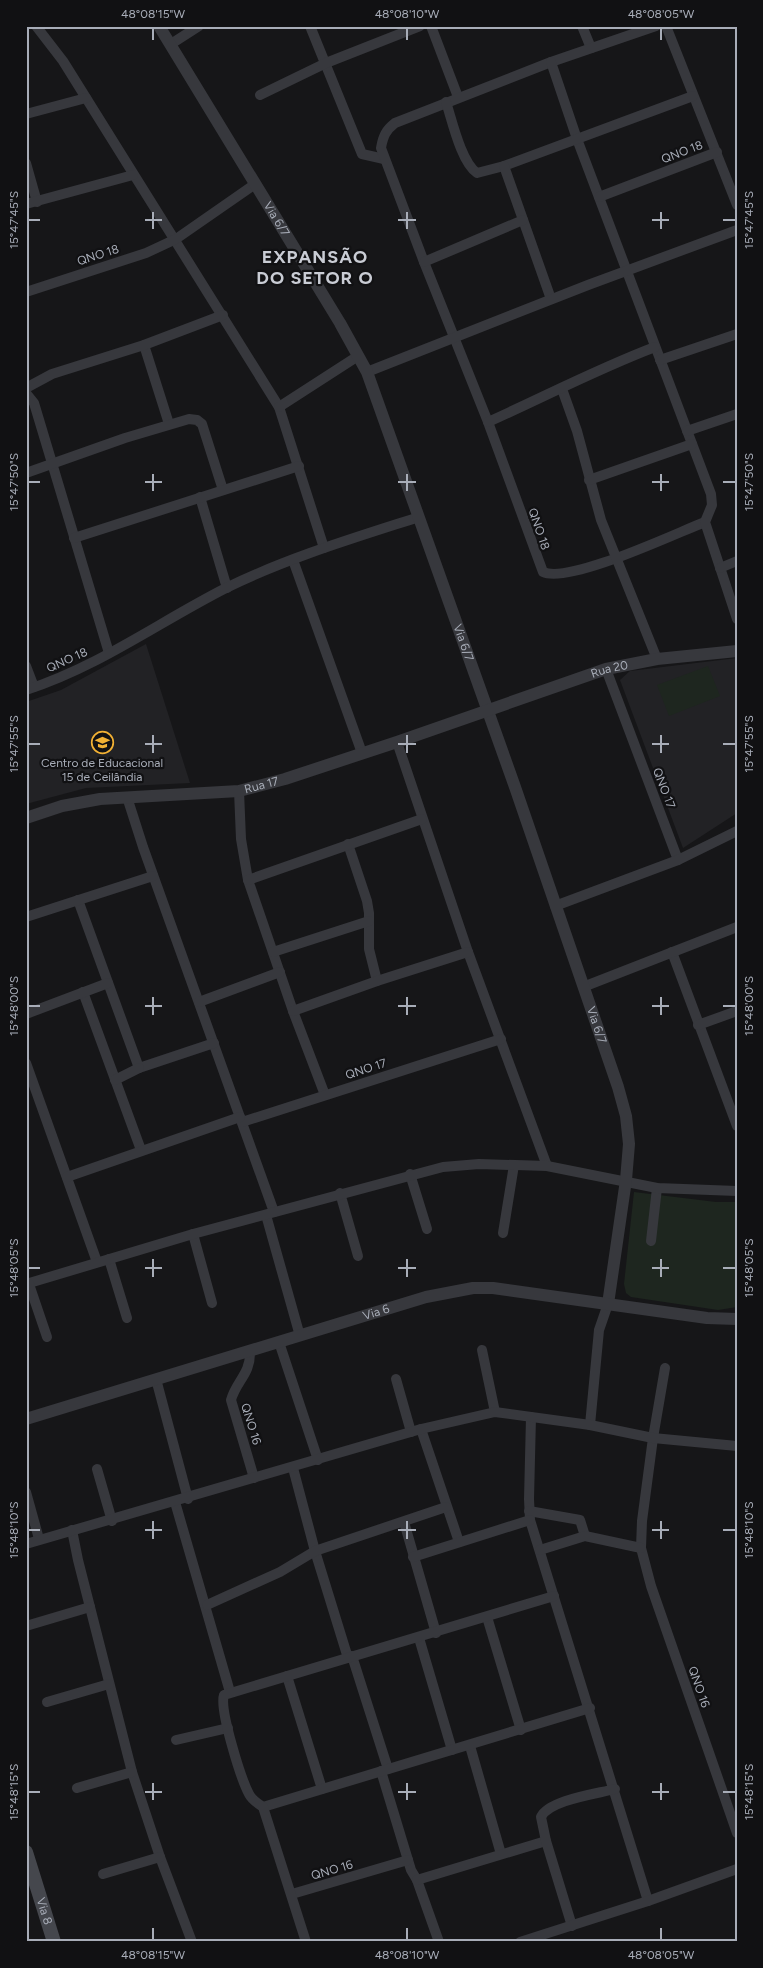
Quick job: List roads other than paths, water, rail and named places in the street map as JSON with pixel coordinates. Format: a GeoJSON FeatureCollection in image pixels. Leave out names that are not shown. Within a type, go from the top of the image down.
{"type":"FeatureCollection","features":[{"type":"Feature","properties":{"kind":"main road","name":"Via 8"},"geometry":{"type":"LineString","coordinates":[[26,1852],[54,1942]]}},
{"type":"Feature","properties":{"kind":"street"},"geometry":{"type":"LineString","coordinates":[[36,26],[63,61],[133,175],[176,239],[279,407],[324,548]]}},
{"type":"Feature","properties":{"kind":"street","name":"Via 6/7"},"geometry":{"type":"LineString","coordinates":[[159,26],[367,372],[487,710],[618,1086],[626,1116],[629,1144],[626,1180],[608,1304]]}},
{"type":"Feature","properties":{"kind":"street"},"geometry":{"type":"LineString","coordinates":[[171,44],[199,26]]}},
{"type":"Feature","properties":{"kind":"street"},"geometry":{"type":"LineString","coordinates":[[310,26],[362,154],[384,159]]}},
{"type":"Feature","properties":{"kind":"street"},"geometry":{"type":"LineString","coordinates":[[260,95],[326,63],[420,26]]}},
{"type":"Feature","properties":{"kind":"street"},"geometry":{"type":"LineString","coordinates":[[431,26],[458,97]]}},
{"type":"Feature","properties":{"kind":"street"},"geometry":{"type":"LineString","coordinates":[[582,26],[591,48]]}},
{"type":"Feature","properties":{"kind":"street","name":"QNO 18"},"geometry":{"type":"LineString","coordinates":[[656,26],[551,62],[395,123],[382,138],[382,148],[384,159],[488,422],[543,572],[551,576],[565,574],[616,558],[705,522]]}},
{"type":"Feature","properties":{"kind":"street","name":"QNO 18"},"geometry":{"type":"LineString","coordinates":[[666,26],[737,205]]}},
{"type":"Feature","properties":{"kind":"street"},"geometry":{"type":"LineString","coordinates":[[551,62],[577,139],[711,494],[712,505],[705,522],[737,620]]}},
{"type":"Feature","properties":{"kind":"street"},"geometry":{"type":"LineString","coordinates":[[446,102],[466,159],[477,173],[504,166],[693,96]]}},
{"type":"Feature","properties":{"kind":"street"},"geometry":{"type":"LineString","coordinates":[[26,114],[86,98]]}},
{"type":"Feature","properties":{"kind":"street","name":"QNO 18"},"geometry":{"type":"LineString","coordinates":[[599,197],[717,152]]}},
{"type":"Feature","properties":{"kind":"street"},"geometry":{"type":"LineString","coordinates":[[26,163],[31,203],[133,175]]}},
{"type":"Feature","properties":{"kind":"street"},"geometry":{"type":"LineString","coordinates":[[504,166],[551,299]]}},
{"type":"Feature","properties":{"kind":"street","name":"QNO 18"},"geometry":{"type":"LineString","coordinates":[[26,292],[146,253],[176,239],[255,184]]}},
{"type":"Feature","properties":{"kind":"street"},"geometry":{"type":"LineString","coordinates":[[424,262],[523,220]]}},
{"type":"Feature","properties":{"kind":"street"},"geometry":{"type":"LineString","coordinates":[[367,372],[455,340],[551,299],[626,270],[737,230]]}},
{"type":"Feature","properties":{"kind":"street"},"geometry":{"type":"LineString","coordinates":[[26,388],[52,374],[144,345],[223,315]]}},
{"type":"Feature","properties":{"kind":"street"},"geometry":{"type":"LineString","coordinates":[[660,360],[737,334]]}},
{"type":"Feature","properties":{"kind":"street"},"geometry":{"type":"LineString","coordinates":[[144,345],[169,424]]}},
{"type":"Feature","properties":{"kind":"street"},"geometry":{"type":"LineString","coordinates":[[488,422],[562,389],[574,380],[655,347]]}},
{"type":"Feature","properties":{"kind":"street"},"geometry":{"type":"LineString","coordinates":[[279,407],[358,356]]}},
{"type":"Feature","properties":{"kind":"street"},"geometry":{"type":"LineString","coordinates":[[562,389],[577,431],[601,520],[657,659]]}},
{"type":"Feature","properties":{"kind":"street"},"geometry":{"type":"LineString","coordinates":[[26,393],[34,403],[51,466],[110,654]]}},
{"type":"Feature","properties":{"kind":"street"},"geometry":{"type":"LineString","coordinates":[[687,431],[737,414]]}},
{"type":"Feature","properties":{"kind":"street"},"geometry":{"type":"LineString","coordinates":[[26,473],[169,424],[189,419],[196,420],[202,424],[223,490]]}},
{"type":"Feature","properties":{"kind":"street"},"geometry":{"type":"LineString","coordinates":[[589,480],[692,444]]}},
{"type":"Feature","properties":{"kind":"street"},"geometry":{"type":"LineString","coordinates":[[74,538],[299,466]]}},
{"type":"Feature","properties":{"kind":"street"},"geometry":{"type":"LineString","coordinates":[[200,497],[227,588]]}},
{"type":"Feature","properties":{"kind":"street","name":"QNO 18"},"geometry":{"type":"LineString","coordinates":[[26,666],[30,689],[87,666],[227,588],[324,548],[418,517]]}},
{"type":"Feature","properties":{"kind":"street"},"geometry":{"type":"LineString","coordinates":[[293,560],[362,753]]}},
{"type":"Feature","properties":{"kind":"street"},"geometry":{"type":"LineString","coordinates":[[720,568],[737,562]]}},
{"type":"Feature","properties":{"kind":"street","name":"Rua 20"},"geometry":{"type":"LineString","coordinates":[[487,710],[606,669],[657,659],[737,651]]}},
{"type":"Feature","properties":{"kind":"street","name":"QNO 17"},"geometry":{"type":"LineString","coordinates":[[606,669],[678,860]]}},
{"type":"Feature","properties":{"kind":"street","name":"Rua 17"},"geometry":{"type":"LineString","coordinates":[[26,818],[83,802],[127,797],[239,791],[284,779],[487,710]]}},
{"type":"Feature","properties":{"kind":"street"},"geometry":{"type":"LineString","coordinates":[[397,742],[468,952],[547,1166]]}},
{"type":"Feature","properties":{"kind":"street"},"geometry":{"type":"LineString","coordinates":[[239,791],[241,839],[248,880],[292,1011],[325,1095]]}},
{"type":"Feature","properties":{"kind":"street"},"geometry":{"type":"LineString","coordinates":[[127,797],[153,876],[241,1120],[270,1213],[300,1336]]}},
{"type":"Feature","properties":{"kind":"street"},"geometry":{"type":"LineString","coordinates":[[248,880],[422,819]]}},
{"type":"Feature","properties":{"kind":"street"},"geometry":{"type":"LineString","coordinates":[[555,906],[678,860],[737,831]]}},
{"type":"Feature","properties":{"kind":"street"},"geometry":{"type":"LineString","coordinates":[[348,844],[367,901],[369,949],[377,981]]}},
{"type":"Feature","properties":{"kind":"street"},"geometry":{"type":"LineString","coordinates":[[26,917],[153,876]]}},
{"type":"Feature","properties":{"kind":"street"},"geometry":{"type":"LineString","coordinates":[[78,900],[139,1068]]}},
{"type":"Feature","properties":{"kind":"street"},"geometry":{"type":"LineString","coordinates":[[273,952],[369,921]]}},
{"type":"Feature","properties":{"kind":"street"},"geometry":{"type":"LineString","coordinates":[[583,987],[737,927]]}},
{"type":"Feature","properties":{"kind":"street"},"geometry":{"type":"LineString","coordinates":[[292,1011],[468,952]]}},
{"type":"Feature","properties":{"kind":"street"},"geometry":{"type":"LineString","coordinates":[[672,952],[737,1126]]}},
{"type":"Feature","properties":{"kind":"street"},"geometry":{"type":"LineString","coordinates":[[199,1002],[280,972]]}},
{"type":"Feature","properties":{"kind":"street"},"geometry":{"type":"LineString","coordinates":[[26,1014],[108,983]]}},
{"type":"Feature","properties":{"kind":"street"},"geometry":{"type":"LineString","coordinates":[[83,992],[141,1150]]}},
{"type":"Feature","properties":{"kind":"street"},"geometry":{"type":"LineString","coordinates":[[698,1025],[737,1011]]}},
{"type":"Feature","properties":{"kind":"street","name":"QNO 17"},"geometry":{"type":"LineString","coordinates":[[67,1177],[141,1150],[325,1095],[501,1039]]}},
{"type":"Feature","properties":{"kind":"street"},"geometry":{"type":"LineString","coordinates":[[115,1080],[139,1068],[214,1043]]}},
{"type":"Feature","properties":{"kind":"street"},"geometry":{"type":"LineString","coordinates":[[26,1063],[96,1262]]}},
{"type":"Feature","properties":{"kind":"street"},"geometry":{"type":"LineString","coordinates":[[503,1233],[514,1165]]}},
{"type":"Feature","properties":{"kind":"street"},"geometry":{"type":"LineString","coordinates":[[47,1337],[28,1284],[193,1234],[410,1174],[443,1167],[547,1166],[626,1180],[658,1188],[737,1191]]}},
{"type":"Feature","properties":{"kind":"street"},"geometry":{"type":"LineString","coordinates":[[410,1174],[427,1229]]}},
{"type":"Feature","properties":{"kind":"street"},"geometry":{"type":"LineString","coordinates":[[652,1241],[658,1188]]}},
{"type":"Feature","properties":{"kind":"street"},"geometry":{"type":"LineString","coordinates":[[340,1193],[358,1256]]}},
{"type":"Feature","properties":{"kind":"street"},"geometry":{"type":"LineString","coordinates":[[193,1234],[212,1303]]}},
{"type":"Feature","properties":{"kind":"street"},"geometry":{"type":"LineString","coordinates":[[108,1259],[127,1318]]}},
{"type":"Feature","properties":{"kind":"street","name":"Via 6"},"geometry":{"type":"LineString","coordinates":[[26,1418],[426,1297],[473,1288],[493,1288],[707,1318],[737,1319]]}},
{"type":"Feature","properties":{"kind":"street"},"geometry":{"type":"LineString","coordinates":[[590,1425],[599,1330],[608,1304]]}},
{"type":"Feature","properties":{"kind":"street"},"geometry":{"type":"LineString","coordinates":[[26,1308],[37,1305]]}},
{"type":"Feature","properties":{"kind":"street"},"geometry":{"type":"LineString","coordinates":[[279,1342],[318,1460]]}},
{"type":"Feature","properties":{"kind":"street"},"geometry":{"type":"LineString","coordinates":[[482,1350],[495,1412]]}},
{"type":"Feature","properties":{"kind":"street","name":"QNO 16"},"geometry":{"type":"LineString","coordinates":[[250,1351],[248,1368],[234,1390],[231,1400],[254,1478]]}},
{"type":"Feature","properties":{"kind":"street","name":"QNO 16"},"geometry":{"type":"LineString","coordinates":[[665,1368],[652,1438],[641,1548],[651,1586],[737,1833]]}},
{"type":"Feature","properties":{"kind":"street"},"geometry":{"type":"LineString","coordinates":[[156,1379],[188,1498]]}},
{"type":"Feature","properties":{"kind":"street"},"geometry":{"type":"LineString","coordinates":[[396,1379],[459,1542]]}},
{"type":"Feature","properties":{"kind":"street"},"geometry":{"type":"LineString","coordinates":[[26,1544],[416,1431],[495,1412],[590,1425],[652,1438],[737,1446]]}},
{"type":"Feature","properties":{"kind":"street"},"geometry":{"type":"LineString","coordinates":[[531,1417],[530,1515],[648,1901]]}},
{"type":"Feature","properties":{"kind":"street"},"geometry":{"type":"LineString","coordinates":[[293,1468],[315,1551],[385,1770],[408,1860],[439,1942]]}},
{"type":"Feature","properties":{"kind":"street"},"geometry":{"type":"LineString","coordinates":[[97,1469],[112,1520]]}},
{"type":"Feature","properties":{"kind":"street"},"geometry":{"type":"LineString","coordinates":[[26,1492],[39,1539]]}},
{"type":"Feature","properties":{"kind":"street"},"geometry":{"type":"LineString","coordinates":[[175,1502],[207,1605],[230,1692]]}},
{"type":"Feature","properties":{"kind":"street"},"geometry":{"type":"LineString","coordinates":[[207,1605],[280,1572],[315,1551],[446,1507]]}},
{"type":"Feature","properties":{"kind":"street"},"geometry":{"type":"LineString","coordinates":[[413,1557],[530,1515],[580,1520],[585,1536]]}},
{"type":"Feature","properties":{"kind":"street"},"geometry":{"type":"LineString","coordinates":[[404,1522],[436,1633]]}},
{"type":"Feature","properties":{"kind":"street"},"geometry":{"type":"LineString","coordinates":[[72,1530],[108,1684],[132,1772],[189,1941]]}},
{"type":"Feature","properties":{"kind":"street"},"geometry":{"type":"LineString","coordinates":[[540,1550],[585,1536],[641,1548]]}},
{"type":"Feature","properties":{"kind":"street"},"geometry":{"type":"LineString","coordinates":[[306,1942],[263,1807],[248,1793],[228,1728],[222,1702],[224,1695],[487,1618],[554,1596]]}},
{"type":"Feature","properties":{"kind":"street"},"geometry":{"type":"LineString","coordinates":[[26,1626],[90,1607]]}},
{"type":"Feature","properties":{"kind":"street"},"geometry":{"type":"LineString","coordinates":[[487,1618],[521,1730]]}},
{"type":"Feature","properties":{"kind":"street"},"geometry":{"type":"LineString","coordinates":[[419,1638],[452,1750]]}},
{"type":"Feature","properties":{"kind":"street"},"geometry":{"type":"LineString","coordinates":[[287,1676],[322,1789]]}},
{"type":"Feature","properties":{"kind":"street"},"geometry":{"type":"LineString","coordinates":[[47,1702],[108,1684]]}},
{"type":"Feature","properties":{"kind":"street"},"geometry":{"type":"LineString","coordinates":[[263,1807],[470,1746],[590,1708]]}},
{"type":"Feature","properties":{"kind":"street"},"geometry":{"type":"LineString","coordinates":[[176,1740],[228,1728]]}},
{"type":"Feature","properties":{"kind":"street"},"geometry":{"type":"LineString","coordinates":[[470,1746],[501,1854]]}},
{"type":"Feature","properties":{"kind":"street"},"geometry":{"type":"LineString","coordinates":[[77,1788],[132,1772]]}},
{"type":"Feature","properties":{"kind":"street"},"geometry":{"type":"LineString","coordinates":[[572,1926],[546,1842],[541,1817],[547,1808],[615,1789]]}},
{"type":"Feature","properties":{"kind":"street"},"geometry":{"type":"LineString","coordinates":[[417,1880],[546,1842]]}},
{"type":"Feature","properties":{"kind":"street"},"geometry":{"type":"LineString","coordinates":[[103,1874],[160,1857]]}},
{"type":"Feature","properties":{"kind":"street","name":"QNO 16"},"geometry":{"type":"LineString","coordinates":[[292,1894],[408,1860]]}},
{"type":"Feature","properties":{"kind":"street"},"geometry":{"type":"LineString","coordinates":[[520,1942],[648,1901],[737,1869]]}},
{"type":"Feature","properties":{"kind":"place","name":"Centro de Educacional 15 de Ceilândia"},"geometry":{"type":"Point","coordinates":[102,742]}},
{"type":"Feature","properties":{"kind":"district","name":"EXPANSÃO DO SETOR O"},"geometry":{"type":"Point","coordinates":[315,267]}}]}
